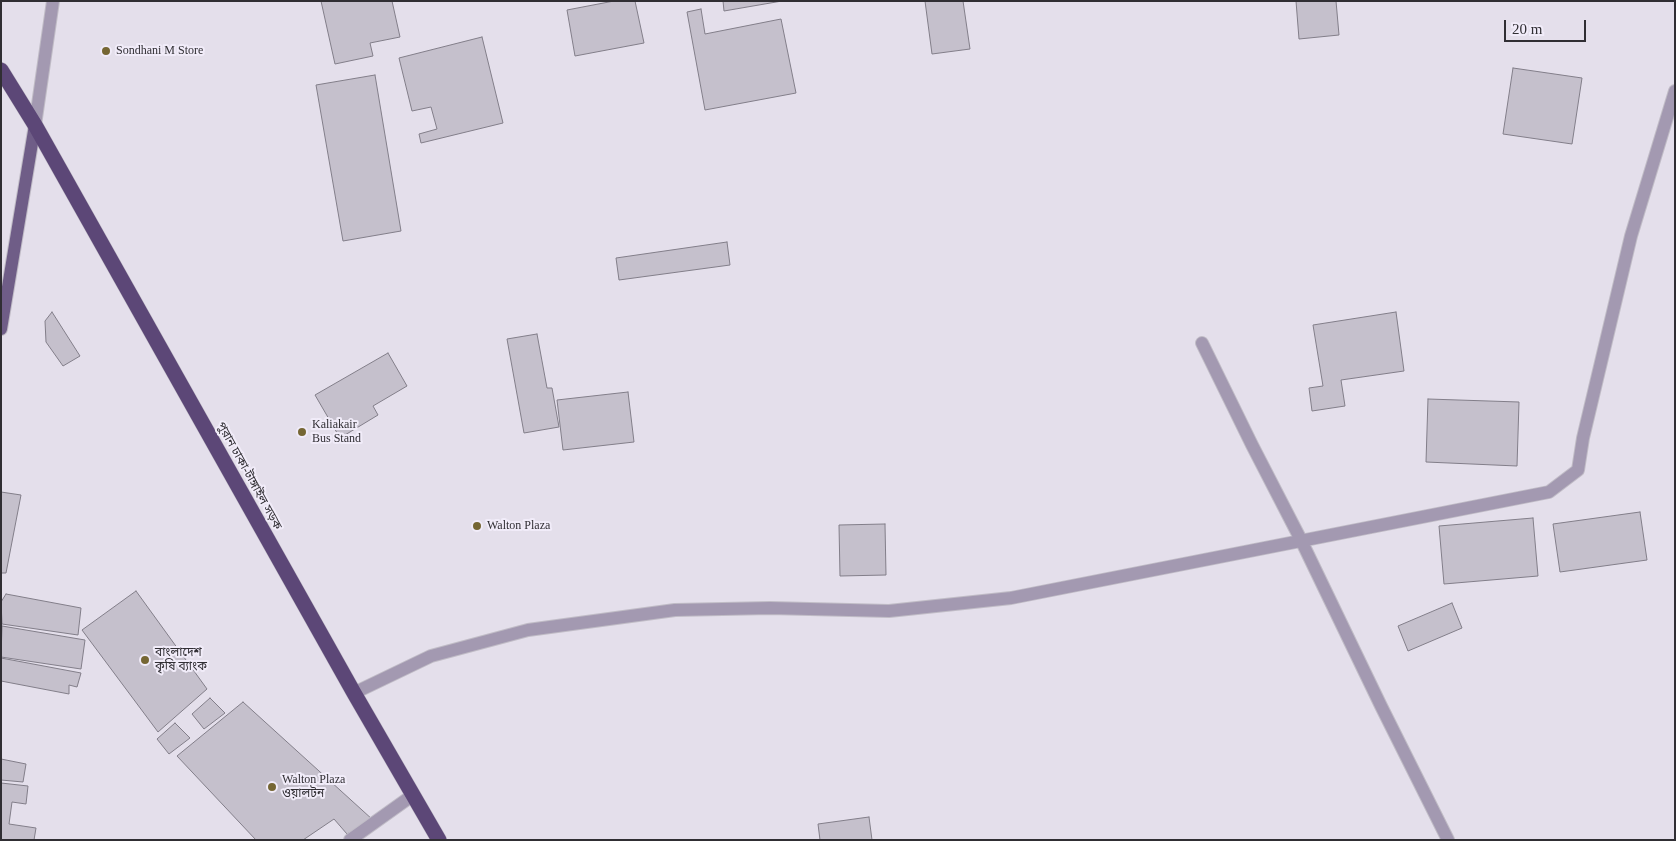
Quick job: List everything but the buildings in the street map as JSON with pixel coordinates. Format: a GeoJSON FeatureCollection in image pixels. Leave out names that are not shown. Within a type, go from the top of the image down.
{"type":"FeatureCollection","features":[{"type":"Feature","properties":{"kind":"highway","name":"পুরান ঢাকা-টাঙ্গাইল সড়ক"},"geometry":{"type":"LineString","coordinates":[[1,70],[35,125],[354,693],[439,840]]}},
{"type":"Feature","properties":{"kind":"main road"},"geometry":{"type":"LineString","coordinates":[[1,329],[35,125]]}},
{"type":"Feature","properties":{"kind":"street"},"geometry":{"type":"LineString","coordinates":[[35,125],[53,1]]}},
{"type":"Feature","properties":{"kind":"street"},"geometry":{"type":"LineString","coordinates":[[354,693],[431,656],[528,630],[675,610],[770,608],[889,611],[1011,598],[1549,492],[1578,470],[1583,438],[1631,236],[1675,91]]}},
{"type":"Feature","properties":{"kind":"street"},"geometry":{"type":"LineString","coordinates":[[1202,343],[1252,445],[1302,540],[1381,706],[1448,840]]}},
{"type":"Feature","properties":{"kind":"street"},"geometry":{"type":"LineString","coordinates":[[350,840],[412,794]]}},
{"type":"Feature","properties":{"kind":"place","name":"Sondhani M Store"},"geometry":{"type":"Point","coordinates":[106,51]}},
{"type":"Feature","properties":{"kind":"place","name":"Kaliakair Bus Stand"},"geometry":{"type":"Point","coordinates":[302,432]}},
{"type":"Feature","properties":{"kind":"place","name":"Walton Plaza"},"geometry":{"type":"Point","coordinates":[477,526]}},
{"type":"Feature","properties":{"kind":"place","name":"বাংলাদেশ কৃষি ব্যাংক"},"geometry":{"type":"Point","coordinates":[145,660]}},
{"type":"Feature","properties":{"kind":"place","name":"Walton Plaza ওয়ালটন"},"geometry":{"type":"Point","coordinates":[272,787]}}]}
